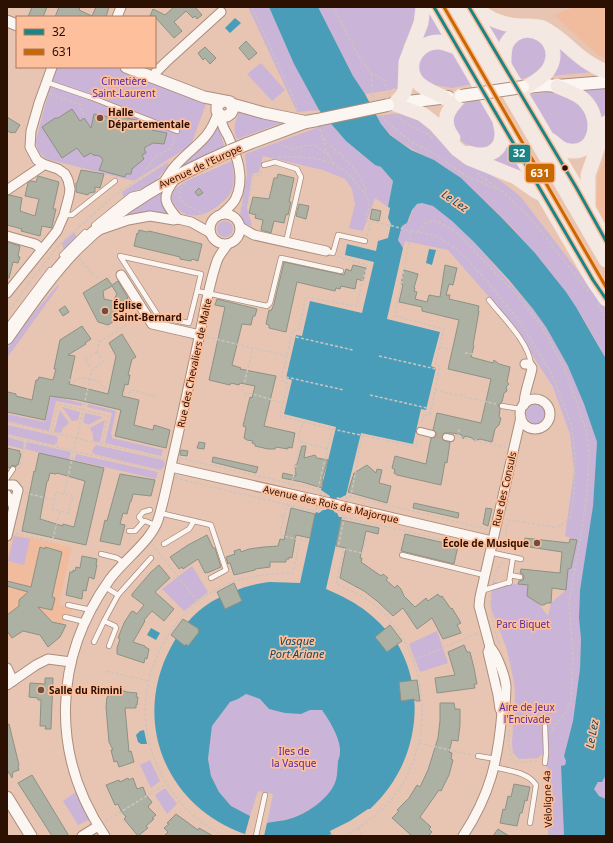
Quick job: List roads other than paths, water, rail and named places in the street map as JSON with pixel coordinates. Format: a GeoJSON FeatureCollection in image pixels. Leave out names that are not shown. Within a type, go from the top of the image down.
{"type":"FeatureCollection","features":[{"type":"Feature","properties":{"kind":"main road"},"geometry":{"type":"LineString","coordinates":[[388,103],[402,95],[405,89],[406,62],[421,23],[423,7]]}},
{"type":"Feature","properties":{"kind":"main road"},"geometry":{"type":"LineString","coordinates":[[434,7],[593,280],[601,302]]}},
{"type":"Feature","properties":{"kind":"main road"},"geometry":{"type":"LineString","coordinates":[[444,7],[606,287]]}},
{"type":"Feature","properties":{"kind":"main road"},"geometry":{"type":"LineString","coordinates":[[459,7],[606,260]]}},
{"type":"Feature","properties":{"kind":"main road"},"geometry":{"type":"LineString","coordinates":[[469,7],[606,241]]}},
{"type":"Feature","properties":{"kind":"main road"},"geometry":{"type":"LineString","coordinates":[[475,7],[495,21],[542,28],[556,37],[583,59],[606,72]]}},
{"type":"Feature","properties":{"kind":"main road"},"geometry":{"type":"LineString","coordinates":[[504,68],[504,52],[508,41],[516,34],[526,30],[540,33],[546,38],[550,42],[552,49],[553,58],[550,68],[540,79],[525,87]]}},
{"type":"Feature","properties":{"kind":"main road"},"geometry":{"type":"LineString","coordinates":[[445,98],[427,90],[419,84],[414,78],[412,65],[415,55],[420,48],[426,44],[439,42],[456,47]]}},
{"type":"Feature","properties":{"kind":"main road"},"geometry":{"type":"LineString","coordinates":[[551,86],[556,82],[574,79],[606,77]]}},
{"type":"Feature","properties":{"kind":"main road"},"geometry":{"type":"LineString","coordinates":[[551,86],[606,82]]}},
{"type":"Feature","properties":{"kind":"main road"},"geometry":{"type":"LineString","coordinates":[[546,137],[560,148],[573,151],[580,150],[592,140],[595,134],[596,125],[591,109],[584,100],[575,94],[551,86]]}},
{"type":"Feature","properties":{"kind":"main road","name":"Avenue de l'Europe"},"geometry":{"type":"LineString","coordinates":[[7,338],[36,296],[76,250],[96,231],[133,202],[159,186],[184,176],[230,151],[309,120],[388,103],[445,98],[525,87],[551,86]]}},
{"type":"Feature","properties":{"kind":"main road"},"geometry":{"type":"LineString","coordinates":[[461,96],[450,108],[447,115],[446,124],[448,132],[469,153],[483,156],[491,154],[498,147],[502,135],[500,120]]}},
{"type":"Feature","properties":{"kind":"main road"},"geometry":{"type":"LineString","coordinates":[[388,103],[422,114],[435,124],[458,149],[469,158],[516,178],[536,191],[542,193]]}},
{"type":"Feature","properties":{"kind":"main road"},"geometry":{"type":"LineString","coordinates":[[588,210],[588,175],[606,123]]}},
{"type":"Feature","properties":{"kind":"street"},"geometry":{"type":"LineString","coordinates":[[153,78],[156,72],[166,62],[221,12]]}},
{"type":"Feature","properties":{"kind":"street"},"geometry":{"type":"LineString","coordinates":[[7,293],[57,231],[64,215],[70,189],[65,174],[58,169],[43,164],[37,160],[30,147],[31,130],[42,92],[52,68]]}},
{"type":"Feature","properties":{"kind":"street"},"geometry":{"type":"LineString","coordinates":[[128,68],[204,97],[223,109],[264,113],[309,120]]}},
{"type":"Feature","properties":{"kind":"street"},"geometry":{"type":"LineString","coordinates":[[223,109],[223,128],[228,135],[241,175],[234,218]]}},
{"type":"Feature","properties":{"kind":"street"},"geometry":{"type":"LineString","coordinates":[[159,186],[177,164],[208,134],[223,109]]}},
{"type":"Feature","properties":{"kind":"street"},"geometry":{"type":"LineString","coordinates":[[7,190],[41,168],[43,164]]}},
{"type":"Feature","properties":{"kind":"street"},"geometry":{"type":"LineString","coordinates":[[178,219],[167,204],[166,197],[167,190],[184,176]]}},
{"type":"Feature","properties":{"kind":"street"},"geometry":{"type":"LineString","coordinates":[[209,232],[212,221],[237,202]]}},
{"type":"Feature","properties":{"kind":"street"},"geometry":{"type":"LineString","coordinates":[[222,214],[227,214],[234,218],[240,227],[254,235],[330,252]]}},
{"type":"Feature","properties":{"kind":"street"},"geometry":{"type":"LineString","coordinates":[[96,231],[128,220],[150,216],[191,222],[209,232],[215,241],[218,260]]}},
{"type":"Feature","properties":{"kind":"street"},"geometry":{"type":"LineString","coordinates":[[191,222],[212,221]]}},
{"type":"Feature","properties":{"kind":"street"},"geometry":{"type":"LineString","coordinates":[[236,240],[240,232],[240,227]]}},
{"type":"Feature","properties":{"kind":"street"},"geometry":{"type":"LineString","coordinates":[[218,260],[227,245],[236,240],[254,235]]}},
{"type":"Feature","properties":{"kind":"street"},"geometry":{"type":"LineString","coordinates":[[7,236],[35,244],[42,249]]}},
{"type":"Feature","properties":{"kind":"street"},"geometry":{"type":"LineString","coordinates":[[215,241],[223,245],[227,245]]}},
{"type":"Feature","properties":{"kind":"street","name":"Rue des Chevaliers de Malte"},"geometry":{"type":"LineString","coordinates":[[105,836],[100,824],[80,792],[67,743],[67,688],[71,662],[85,622],[105,587],[156,526],[160,513],[167,464],[218,260]]}},
{"type":"Feature","properties":{"kind":"street"},"geometry":{"type":"LineString","coordinates":[[120,274],[152,324],[200,335]]}},
{"type":"Feature","properties":{"kind":"street","name":"Rue des Consuls"},"geometry":{"type":"LineString","coordinates":[[495,763],[507,712],[500,709],[488,652],[490,648],[480,606],[481,591],[524,397],[528,385],[528,366]]}},
{"type":"Feature","properties":{"kind":"street"},"geometry":{"type":"LineString","coordinates":[[528,385],[539,399],[547,404],[550,418],[548,422],[540,428],[531,428],[523,422],[522,411],[531,400],[539,399]]}},
{"type":"Feature","properties":{"kind":"street","name":"Rue des Consuls"},"geometry":{"type":"LineString","coordinates":[[516,438],[522,431],[531,428]]}},
{"type":"Feature","properties":{"kind":"street"},"geometry":{"type":"LineString","coordinates":[[420,431],[432,434]]}},
{"type":"Feature","properties":{"kind":"street","name":"Avenue des Rois de Majorque"},"geometry":{"type":"LineString","coordinates":[[167,464],[289,494],[317,494],[347,507],[491,544]]}},
{"type":"Feature","properties":{"kind":"street"},"geometry":{"type":"LineString","coordinates":[[7,484],[14,485],[18,490],[13,506],[8,534]]}},
{"type":"Feature","properties":{"kind":"street"},"geometry":{"type":"LineString","coordinates":[[7,495],[13,506]]}},
{"type":"Feature","properties":{"kind":"street"},"geometry":{"type":"LineString","coordinates":[[7,668],[10,683],[36,665],[48,659],[71,662]]}},
{"type":"Feature","properties":{"kind":"street"},"geometry":{"type":"LineString","coordinates":[[463,836],[478,812],[490,782],[495,763]]}},
{"type":"Feature","properties":{"kind":"street"},"geometry":{"type":"LineString","coordinates":[[7,797],[32,836]]}},
{"type":"Feature","properties":{"kind":"street"},"geometry":{"type":"LineString","coordinates":[[82,836],[100,824]]}},
{"type":"Feature","properties":{"kind":"lane"},"geometry":{"type":"LineString","coordinates":[[46,82],[90,97],[177,131]]}},
{"type":"Feature","properties":{"kind":"lane"},"geometry":{"type":"LineString","coordinates":[[264,165],[275,162],[297,169],[301,177],[286,242]]}},
{"type":"Feature","properties":{"kind":"lane"},"geometry":{"type":"LineString","coordinates":[[64,215],[72,215],[115,181]]}},
{"type":"Feature","properties":{"kind":"lane"},"geometry":{"type":"LineString","coordinates":[[58,261],[77,239],[131,195],[159,186]]}},
{"type":"Feature","properties":{"kind":"lane"},"geometry":{"type":"LineString","coordinates":[[330,252],[338,235],[365,241]]}},
{"type":"Feature","properties":{"kind":"lane"},"geometry":{"type":"LineString","coordinates":[[120,256],[201,274],[198,291],[189,323],[159,318],[120,256]]}},
{"type":"Feature","properties":{"kind":"lane"},"geometry":{"type":"LineString","coordinates":[[198,291],[267,306],[270,303],[281,258],[341,270]]}},
{"type":"Feature","properties":{"kind":"lane"},"geometry":{"type":"LineString","coordinates":[[7,327],[53,266]]}},
{"type":"Feature","properties":{"kind":"lane"},"geometry":{"type":"LineString","coordinates":[[489,300],[507,321],[530,357],[528,366]]}},
{"type":"Feature","properties":{"kind":"lane"},"geometry":{"type":"LineString","coordinates":[[502,406],[522,411]]}},
{"type":"Feature","properties":{"kind":"lane"},"geometry":{"type":"LineString","coordinates":[[7,478],[13,469]]}},
{"type":"Feature","properties":{"kind":"lane"},"geometry":{"type":"LineString","coordinates":[[150,510],[143,512],[139,517],[143,522],[145,521],[156,526]]}},
{"type":"Feature","properties":{"kind":"lane"},"geometry":{"type":"LineString","coordinates":[[160,513],[211,525],[226,570],[211,578]]}},
{"type":"Feature","properties":{"kind":"lane"},"geometry":{"type":"LineString","coordinates":[[164,544],[189,530],[194,521]]}},
{"type":"Feature","properties":{"kind":"lane"},"geometry":{"type":"LineString","coordinates":[[129,531],[136,531],[143,522]]}},
{"type":"Feature","properties":{"kind":"lane"},"geometry":{"type":"LineString","coordinates":[[491,544],[505,556],[521,559]]}},
{"type":"Feature","properties":{"kind":"lane"},"geometry":{"type":"LineString","coordinates":[[101,554],[117,558],[124,563]]}},
{"type":"Feature","properties":{"kind":"lane"},"geometry":{"type":"LineString","coordinates":[[402,555],[484,575]]}},
{"type":"Feature","properties":{"kind":"lane"},"geometry":{"type":"LineString","coordinates":[[481,591],[510,582],[513,557]]}},
{"type":"Feature","properties":{"kind":"lane"},"geometry":{"type":"LineString","coordinates":[[94,642],[118,595],[151,558]]}},
{"type":"Feature","properties":{"kind":"lane"},"geometry":{"type":"LineString","coordinates":[[510,575],[520,577]]}},
{"type":"Feature","properties":{"kind":"lane"},"geometry":{"type":"LineString","coordinates":[[105,587],[118,595]]}},
{"type":"Feature","properties":{"kind":"lane"},"geometry":{"type":"LineString","coordinates":[[68,605],[91,610]]}},
{"type":"Feature","properties":{"kind":"lane"},"geometry":{"type":"LineString","coordinates":[[65,617],[85,622]]}},
{"type":"Feature","properties":{"kind":"lane"},"geometry":{"type":"LineString","coordinates":[[104,621],[115,626],[116,628],[108,646]]}},
{"type":"Feature","properties":{"kind":"lane"},"geometry":{"type":"LineString","coordinates":[[545,726],[545,763]]}},
{"type":"Feature","properties":{"kind":"lane"},"geometry":{"type":"LineString","coordinates":[[478,756],[528,776],[533,780],[536,785],[530,823]]}},
{"type":"Feature","properties":{"kind":"lane"},"geometry":{"type":"LineString","coordinates":[[256,836],[265,795]]}},
{"type":"Feature","properties":{"kind":"water"},"geometry":{"type":"Polygon","coordinates":[[[269,7],[318,7],[353,76],[365,94],[381,124],[390,135],[411,150],[434,160],[461,178],[502,218],[535,253],[566,292],[606,359],[606,775],[602,782],[598,782],[594,789],[599,796],[606,799],[606,836],[564,836],[561,766],[565,765],[566,761],[564,756],[573,721],[580,669],[580,590],[593,506],[597,442],[584,404],[568,366],[546,327],[533,309],[474,242],[452,221],[433,206],[422,203],[417,204],[412,210],[407,223],[402,226],[398,240],[403,248],[387,319],[440,332],[431,366],[436,368],[426,410],[421,409],[413,444],[361,433],[346,495],[340,498],[337,497],[334,512],[337,513],[339,517],[342,517],[326,589],[351,601],[380,623],[397,643],[407,664],[413,686],[415,709],[413,731],[407,753],[398,773],[386,792],[370,809],[330,831],[332,836],[264,836],[267,823],[288,819],[306,812],[322,800],[334,785],[337,776],[340,747],[334,730],[322,710],[310,710],[301,714],[285,713],[269,709],[260,699],[246,694],[230,702],[212,726],[208,759],[211,776],[219,792],[231,806],[250,816],[245,834],[217,821],[194,804],[176,782],[163,758],[156,732],[155,704],[159,675],[171,647],[183,628],[204,606],[232,592],[248,586],[271,582],[300,583],[315,514],[316,512],[319,513],[326,510],[330,496],[321,490],[336,427],[284,414],[292,380],[286,378],[296,335],[302,336],[310,301],[362,313],[374,262],[345,255],[347,244],[376,251],[378,241],[388,238],[391,224],[388,218],[390,208],[388,207],[393,181],[381,167],[375,165],[346,141],[319,110],[294,64],[269,7]]]}},
{"type":"Feature","properties":{"kind":"water"},"geometry":{"type":"Polygon","coordinates":[[[235,18],[241,23],[230,33],[225,28],[235,18]]]}},
{"type":"Feature","properties":{"kind":"water"},"geometry":{"type":"Polygon","coordinates":[[[429,249],[436,250],[432,265],[426,263],[429,249]]]}},
{"type":"Feature","properties":{"kind":"water"},"geometry":{"type":"Polygon","coordinates":[[[151,628],[160,633],[156,640],[147,635],[151,628]]]}},
{"type":"Feature","properties":{"kind":"water"},"geometry":{"type":"Polygon","coordinates":[[[144,730],[147,744],[141,744],[138,742],[136,735],[140,731],[144,730]]]}},
{"type":"Feature","properties":{"kind":"tunnel"},"geometry":{"type":"LineString","coordinates":[[432,434],[446,437]]}},
{"type":"Feature","properties":{"kind":"place","name":"Halle Départementale"},"geometry":{"type":"Point","coordinates":[100,118]}},
{"type":"Feature","properties":{"kind":"place","name":"Église Saint-Bernard"},"geometry":{"type":"Point","coordinates":[105,311]}},
{"type":"Feature","properties":{"kind":"place","name":"École de Musique"},"geometry":{"type":"Point","coordinates":[537,543]}},
{"type":"Feature","properties":{"kind":"place","name":"Salle du Rimini"},"geometry":{"type":"Point","coordinates":[41,690]}},
{"type":"Feature","properties":{"kind":"park label","name":"Cimetière Saint-Laurent"},"geometry":{"type":"Point","coordinates":[124,86]}},
{"type":"Feature","properties":{"kind":"park label","name":"Parc Biquet"},"geometry":{"type":"Point","coordinates":[523,624]}},
{"type":"Feature","properties":{"kind":"park label","name":"Aire de Jeux l'Encivade"},"geometry":{"type":"Point","coordinates":[527,712]}},
{"type":"Feature","properties":{"kind":"park label","name":"Iles de la Vasque"},"geometry":{"type":"Point","coordinates":[294,756]}},
{"type":"Feature","properties":{"kind":"water label","name":"Le Lez"},"geometry":{"type":"Point","coordinates":[455,201]}},
{"type":"Feature","properties":{"kind":"water label","name":"Vasque Port Ariane"},"geometry":{"type":"Point","coordinates":[297,647]}},
{"type":"Feature","properties":{"kind":"water label","name":"Le Lez"},"geometry":{"type":"Point","coordinates":[592,734]}}]}
